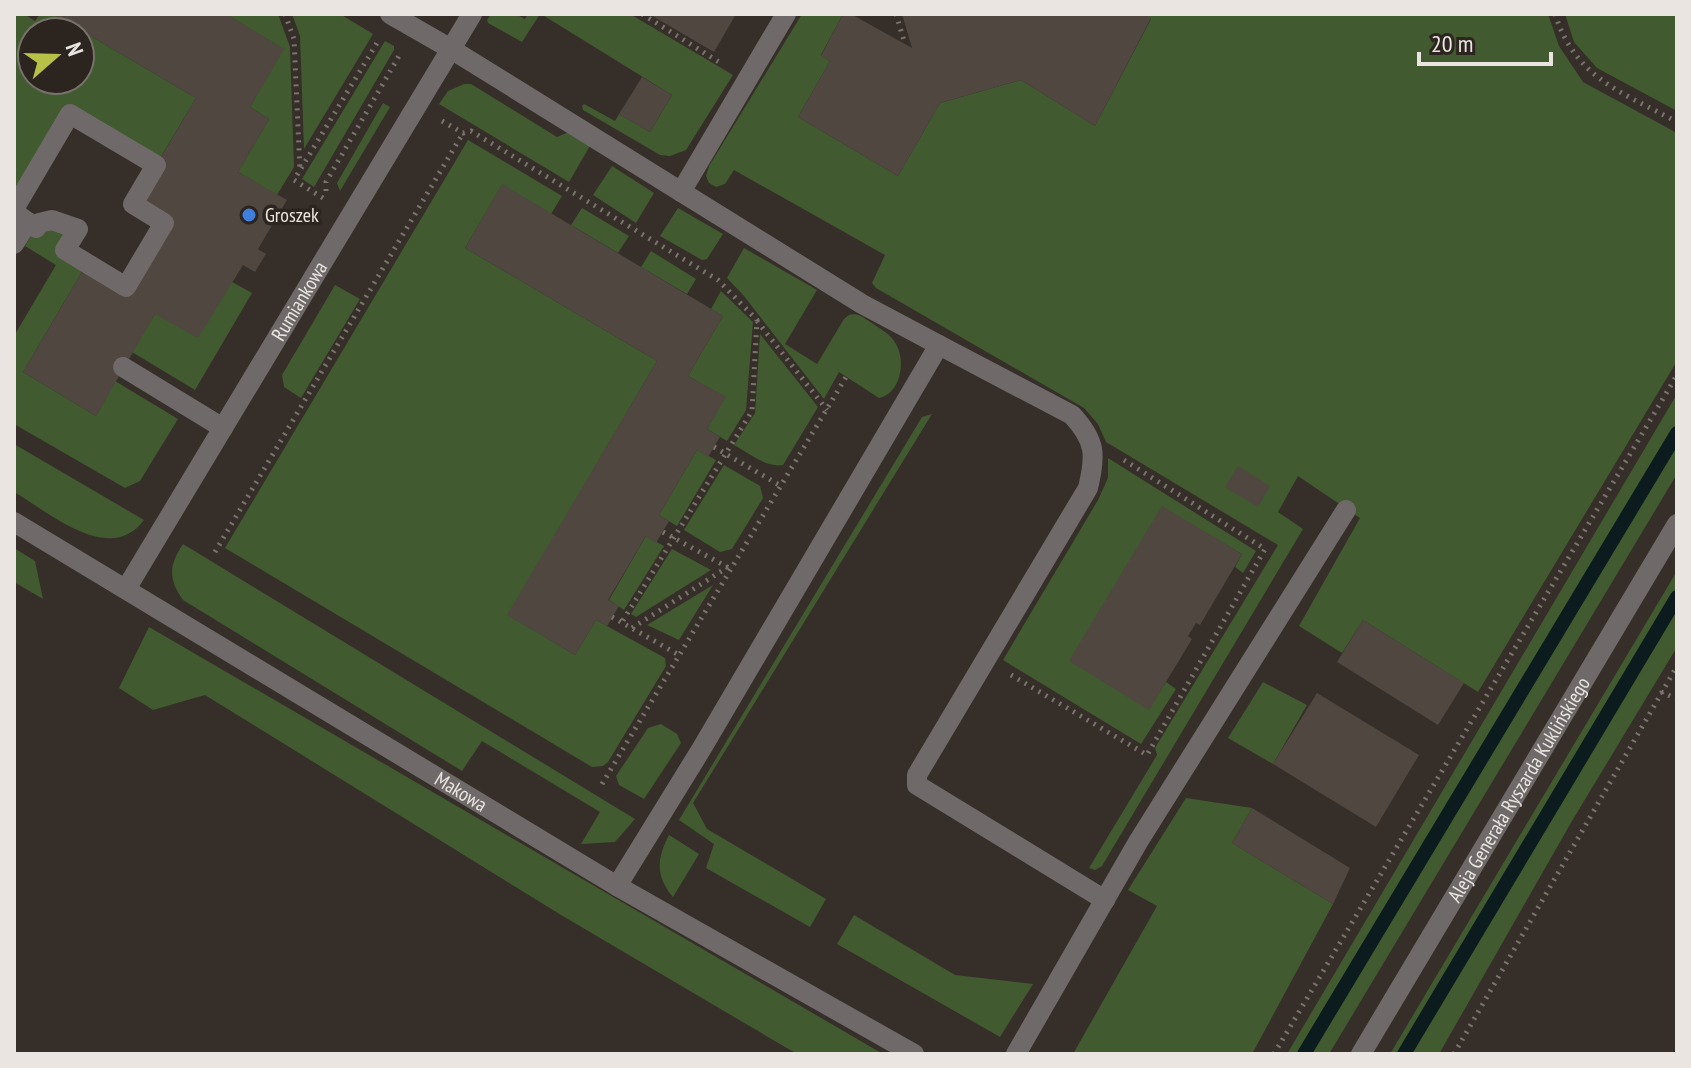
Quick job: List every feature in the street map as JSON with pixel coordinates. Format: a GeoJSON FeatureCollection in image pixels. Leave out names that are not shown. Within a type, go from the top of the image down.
{"type":"FeatureCollection","features":[{"type":"Feature","properties":{"kind":"street","name":"Rumiankowa"},"geometry":{"type":"LineString","coordinates":[[126,589],[472,14]]}},
{"type":"Feature","properties":{"kind":"street"},"geometry":{"type":"LineString","coordinates":[[681,192],[786,14]]}},
{"type":"Feature","properties":{"kind":"street"},"geometry":{"type":"LineString","coordinates":[[387,23],[451,49],[862,304],[1072,415],[1086,430],[1094,448],[1088,488],[917,775],[917,785],[1105,900]]}},
{"type":"Feature","properties":{"kind":"street"},"geometry":{"type":"LineString","coordinates":[[14,244],[19,214],[70,114],[156,165],[133,204],[164,223],[126,287],[65,250],[78,229],[52,220],[39,223],[36,228],[19,214]]}},
{"type":"Feature","properties":{"kind":"street"},"geometry":{"type":"LineString","coordinates":[[617,886],[718,721],[939,345]]}},
{"type":"Feature","properties":{"kind":"street"},"geometry":{"type":"LineString","coordinates":[[123,367],[223,428]]}},
{"type":"Feature","properties":{"kind":"street"},"geometry":{"type":"LineString","coordinates":[[1016,1054],[1138,842],[1346,510]]}},
{"type":"Feature","properties":{"kind":"street","name":"Makowa"},"geometry":{"type":"LineString","coordinates":[[14,522],[617,886],[914,1054]]}},
{"type":"Feature","properties":{"kind":"street","name":"Aleja Generała Ryszarda Kuklińskiego"},"geometry":{"type":"LineString","coordinates":[[1361,1054],[1677,524]]}},
{"type":"Feature","properties":{"kind":"path"},"geometry":{"type":"LineString","coordinates":[[285,14],[294,39],[300,171]]}},
{"type":"Feature","properties":{"kind":"path"},"geometry":{"type":"LineString","coordinates":[[642,14],[747,79]]}},
{"type":"Feature","properties":{"kind":"path"},"geometry":{"type":"LineString","coordinates":[[896,14],[905,44]]}},
{"type":"Feature","properties":{"kind":"path"},"geometry":{"type":"LineString","coordinates":[[1555,14],[1565,40],[1594,76],[1677,122]]}},
{"type":"Feature","properties":{"kind":"path"},"geometry":{"type":"LineString","coordinates":[[326,200],[294,180],[387,23]]}},
{"type":"Feature","properties":{"kind":"path"},"geometry":{"type":"LineString","coordinates":[[382,86],[463,133],[471,131],[718,280],[757,320],[827,410]]}},
{"type":"Feature","properties":{"kind":"path"},"geometry":{"type":"LineString","coordinates":[[215,552],[463,133]]}},
{"type":"Feature","properties":{"kind":"path"},"geometry":{"type":"LineString","coordinates":[[622,622],[752,411],[757,320]]}},
{"type":"Feature","properties":{"kind":"path"},"geometry":{"type":"LineString","coordinates":[[1274,1054],[1677,375]]}},
{"type":"Feature","properties":{"kind":"path"},"geometry":{"type":"LineString","coordinates":[[602,784],[846,377]]}},
{"type":"Feature","properties":{"kind":"path"},"geometry":{"type":"LineString","coordinates":[[714,447],[781,486]]}},
{"type":"Feature","properties":{"kind":"path"},"geometry":{"type":"LineString","coordinates":[[985,660],[1147,755],[1265,549],[1108,450],[1094,448]]}},
{"type":"Feature","properties":{"kind":"path"},"geometry":{"type":"LineString","coordinates":[[663,532],[730,568]]}},
{"type":"Feature","properties":{"kind":"path"},"geometry":{"type":"LineString","coordinates":[[632,628],[730,568]]}},
{"type":"Feature","properties":{"kind":"path"},"geometry":{"type":"LineString","coordinates":[[612,617],[679,655]]}},
{"type":"Feature","properties":{"kind":"path"},"geometry":{"type":"LineString","coordinates":[[1454,1054],[1677,666]]}},
{"type":"Feature","properties":{"kind":"path"},"geometry":{"type":"LineString","coordinates":[[1661,692],[1677,699]]}},
{"type":"Feature","properties":{"kind":"green space"},"geometry":{"type":"Polygon","coordinates":[[[14,14],[27,16],[16,16],[16,96],[96,96],[96,39],[196,98],[156,165],[69,114],[14,209],[14,14]]]}},
{"type":"Feature","properties":{"kind":"green space"},"geometry":{"type":"Polygon","coordinates":[[[226,14],[278,14],[290,47],[294,167],[277,195],[238,172],[269,119],[250,107],[283,49],[226,14]]]}},
{"type":"Feature","properties":{"kind":"green space"},"geometry":{"type":"Polygon","coordinates":[[[292,14],[340,14],[373,34],[304,149],[300,36],[292,14]]]}},
{"type":"Feature","properties":{"kind":"green space"},"geometry":{"type":"Polygon","coordinates":[[[491,14],[515,14],[525,19],[528,14],[540,14],[522,42],[488,23],[491,14]]]}},
{"type":"Feature","properties":{"kind":"green space"},"geometry":{"type":"Polygon","coordinates":[[[541,14],[630,14],[733,75],[686,150],[670,156],[660,155],[583,110],[582,106],[584,104],[615,121],[619,114],[650,132],[672,95],[541,14]]]}},
{"type":"Feature","properties":{"kind":"green space"},"geometry":{"type":"Polygon","coordinates":[[[802,14],[843,14],[821,55],[830,61],[798,117],[898,176],[940,103],[1021,80],[1095,126],[1151,19],[1143,14],[1548,14],[1559,46],[1583,82],[1677,133],[1677,361],[1478,692],[1363,620],[1342,653],[1299,626],[1360,518],[1298,476],[1278,512],[1303,529],[1102,866],[1095,870],[1089,868],[1157,755],[1155,748],[1278,545],[1106,442],[1098,424],[1084,408],[876,288],[872,283],[885,255],[734,170],[725,184],[716,187],[709,183],[706,176],[709,166],[802,14]]]}},
{"type":"Feature","properties":{"kind":"green space"},"geometry":{"type":"Polygon","coordinates":[[[1565,14],[1677,14],[1677,111],[1597,68],[1574,42],[1565,14]]]}},
{"type":"Feature","properties":{"kind":"green space"},"geometry":{"type":"Polygon","coordinates":[[[385,41],[394,46],[394,50],[314,187],[302,179],[385,41]]]}},
{"type":"Feature","properties":{"kind":"green space"},"geometry":{"type":"Polygon","coordinates":[[[471,84],[557,137],[571,131],[591,144],[569,182],[439,104],[448,91],[471,84]]]}},
{"type":"Feature","properties":{"kind":"green space"},"geometry":{"type":"Polygon","coordinates":[[[383,103],[390,107],[340,191],[337,183],[383,103]]]}},
{"type":"Feature","properties":{"kind":"green space"},"geometry":{"type":"Polygon","coordinates":[[[468,140],[562,196],[551,214],[502,185],[465,248],[657,361],[508,615],[575,655],[596,620],[665,658],[666,666],[603,766],[592,767],[225,548],[468,140]]]}},
{"type":"Feature","properties":{"kind":"green space"},"geometry":{"type":"Polygon","coordinates":[[[612,166],[654,193],[636,223],[593,195],[612,166]]]}},
{"type":"Feature","properties":{"kind":"green space"},"geometry":{"type":"Polygon","coordinates":[[[582,208],[629,236],[618,253],[571,225],[582,208]]]}},
{"type":"Feature","properties":{"kind":"green space"},"geometry":{"type":"Polygon","coordinates":[[[678,208],[723,234],[707,259],[702,260],[660,236],[678,208]]]}},
{"type":"Feature","properties":{"kind":"green space"},"geometry":{"type":"Polygon","coordinates":[[[39,223],[78,229],[65,250],[86,265],[23,372],[96,416],[115,381],[178,419],[140,481],[125,488],[14,424],[14,336],[56,265],[25,246],[39,223]]]}},
{"type":"Feature","properties":{"kind":"green space"},"geometry":{"type":"Polygon","coordinates":[[[744,248],[817,290],[785,344],[817,364],[844,319],[852,314],[861,316],[894,340],[899,351],[900,376],[892,390],[879,398],[839,372],[824,399],[727,278],[744,248]]]}},
{"type":"Feature","properties":{"kind":"green space"},"geometry":{"type":"Polygon","coordinates":[[[651,251],[696,279],[687,294],[641,267],[651,251]]]}},
{"type":"Feature","properties":{"kind":"green space"},"geometry":{"type":"Polygon","coordinates":[[[232,282],[252,293],[195,390],[132,352],[155,314],[232,282]]]}},
{"type":"Feature","properties":{"kind":"green space"},"geometry":{"type":"Polygon","coordinates":[[[335,285],[360,299],[301,398],[284,387],[282,375],[335,285]]]}},
{"type":"Feature","properties":{"kind":"green space"},"geometry":{"type":"Polygon","coordinates":[[[721,291],[753,322],[746,410],[727,441],[707,429],[725,397],[688,376],[723,316],[711,309],[721,291]]]}},
{"type":"Feature","properties":{"kind":"green space"},"geometry":{"type":"Polygon","coordinates":[[[760,334],[818,407],[783,465],[764,462],[734,445],[755,413],[760,334]]]}},
{"type":"Feature","properties":{"kind":"green space"},"geometry":{"type":"Polygon","coordinates":[[[1677,394],[1677,474],[1329,1054],[1287,1054],[1677,394]]]}},
{"type":"Feature","properties":{"kind":"green space"},"geometry":{"type":"Polygon","coordinates":[[[932,414],[693,803],[707,829],[826,899],[810,927],[706,868],[714,844],[679,820],[922,417],[932,414]]]}},
{"type":"Feature","properties":{"kind":"green space"},"geometry":{"type":"Polygon","coordinates":[[[14,444],[144,520],[130,533],[114,538],[97,537],[62,522],[14,492],[14,444]]]}},
{"type":"Feature","properties":{"kind":"green space"},"geometry":{"type":"Polygon","coordinates":[[[697,450],[716,460],[677,526],[659,515],[697,450]]]}},
{"type":"Feature","properties":{"kind":"green space"},"geometry":{"type":"Polygon","coordinates":[[[1108,458],[1256,551],[1243,573],[1235,567],[1242,554],[1162,507],[1149,709],[1166,682],[1176,689],[1141,744],[1003,660],[1098,500],[1108,478],[1108,458]]]}},
{"type":"Feature","properties":{"kind":"green space"},"geometry":{"type":"Polygon","coordinates":[[[724,465],[760,486],[763,498],[732,549],[720,552],[684,530],[724,465]]]}},
{"type":"Feature","properties":{"kind":"green space"},"geometry":{"type":"Polygon","coordinates":[[[646,536],[664,546],[624,610],[609,600],[646,536]]]}},
{"type":"Feature","properties":{"kind":"green space"},"geometry":{"type":"Polygon","coordinates":[[[183,544],[635,819],[615,842],[581,844],[600,812],[482,741],[462,771],[183,600],[172,572],[183,544]]]}},
{"type":"Feature","properties":{"kind":"green space"},"geometry":{"type":"Polygon","coordinates":[[[14,548],[35,561],[43,599],[14,582],[14,548]]]}},
{"type":"Feature","properties":{"kind":"green space"},"geometry":{"type":"Polygon","coordinates":[[[672,549],[711,570],[636,617],[631,614],[672,549]]]}},
{"type":"Feature","properties":{"kind":"green space"},"geometry":{"type":"Polygon","coordinates":[[[1677,571],[1677,647],[1572,821],[1439,1054],[1390,1054],[1677,571]]]}},
{"type":"Feature","properties":{"kind":"green space"},"geometry":{"type":"Polygon","coordinates":[[[713,585],[679,640],[647,625],[713,585]]]}},
{"type":"Feature","properties":{"kind":"green space"},"geometry":{"type":"Polygon","coordinates":[[[149,627],[883,1054],[797,1054],[561,915],[205,695],[153,710],[119,688],[149,627]]]}},
{"type":"Feature","properties":{"kind":"green space"},"geometry":{"type":"Polygon","coordinates":[[[1263,682],[1307,705],[1273,764],[1228,738],[1263,682]]]}},
{"type":"Feature","properties":{"kind":"green space"},"geometry":{"type":"Polygon","coordinates":[[[661,724],[677,734],[681,743],[644,799],[619,785],[616,776],[648,728],[661,724]]]}},
{"type":"Feature","properties":{"kind":"green space"},"geometry":{"type":"Polygon","coordinates":[[[1186,798],[1252,808],[1232,843],[1333,904],[1252,1054],[1073,1054],[1157,906],[1128,890],[1186,798]]]}},
{"type":"Feature","properties":{"kind":"green space"},"geometry":{"type":"Polygon","coordinates":[[[669,835],[699,854],[673,897],[663,882],[660,867],[662,851],[669,835]]]}},
{"type":"Feature","properties":{"kind":"green space"},"geometry":{"type":"Polygon","coordinates":[[[854,915],[955,975],[1033,984],[1000,1037],[837,944],[854,915]]]}},
{"type":"Feature","properties":{"kind":"building"},"geometry":{"type":"Polygon","coordinates":[[[53,14],[226,14],[284,49],[250,107],[269,119],[238,172],[287,200],[258,249],[266,254],[255,272],[243,265],[198,338],[155,314],[96,416],[23,372],[86,265],[126,287],[164,223],[133,204],[196,98],[96,39],[96,16],[53,14]]]}},
{"type":"Feature","properties":{"kind":"building"},"geometry":{"type":"Polygon","coordinates":[[[649,14],[736,14],[714,52],[649,14]]]}},
{"type":"Feature","properties":{"kind":"building"},"geometry":{"type":"Polygon","coordinates":[[[843,14],[851,14],[912,48],[902,14],[1143,14],[1151,18],[1095,126],[1021,80],[940,103],[898,176],[798,117],[830,61],[821,56],[843,14]]]}},
{"type":"Feature","properties":{"kind":"building"},"geometry":{"type":"Polygon","coordinates":[[[642,77],[672,95],[650,132],[619,114],[642,77]]]}},
{"type":"Feature","properties":{"kind":"building"},"geometry":{"type":"Polygon","coordinates":[[[502,184],[723,316],[688,376],[726,397],[707,429],[720,437],[708,457],[697,450],[659,515],[669,521],[656,543],[646,536],[608,600],[619,606],[607,626],[596,620],[575,655],[507,615],[657,361],[465,248],[502,184]]]}},
{"type":"Feature","properties":{"kind":"building"},"geometry":{"type":"Polygon","coordinates":[[[1238,466],[1270,486],[1258,507],[1225,487],[1238,466]]]}},
{"type":"Feature","properties":{"kind":"building"},"geometry":{"type":"Polygon","coordinates":[[[1162,506],[1242,554],[1200,625],[1196,623],[1188,636],[1192,639],[1149,710],[1069,661],[1162,506]]]}},
{"type":"Feature","properties":{"kind":"building"},"geometry":{"type":"Polygon","coordinates":[[[1363,620],[1464,683],[1438,725],[1337,662],[1363,620]]]}},
{"type":"Feature","properties":{"kind":"building"},"geometry":{"type":"Polygon","coordinates":[[[1317,693],[1419,755],[1376,827],[1273,764],[1317,693]]]}},
{"type":"Feature","properties":{"kind":"building"},"geometry":{"type":"Polygon","coordinates":[[[1252,808],[1350,868],[1333,904],[1232,843],[1252,808]]]}},
{"type":"Feature","properties":{"kind":"waterway"},"geometry":{"type":"LineString","coordinates":[[1304,1054],[1677,433]]}},
{"type":"Feature","properties":{"kind":"waterway"},"geometry":{"type":"LineString","coordinates":[[1404,1054],[1677,597]]}},
{"type":"Feature","properties":{"kind":"place","name":"Groszek"},"geometry":{"type":"Point","coordinates":[249,215]}}]}
